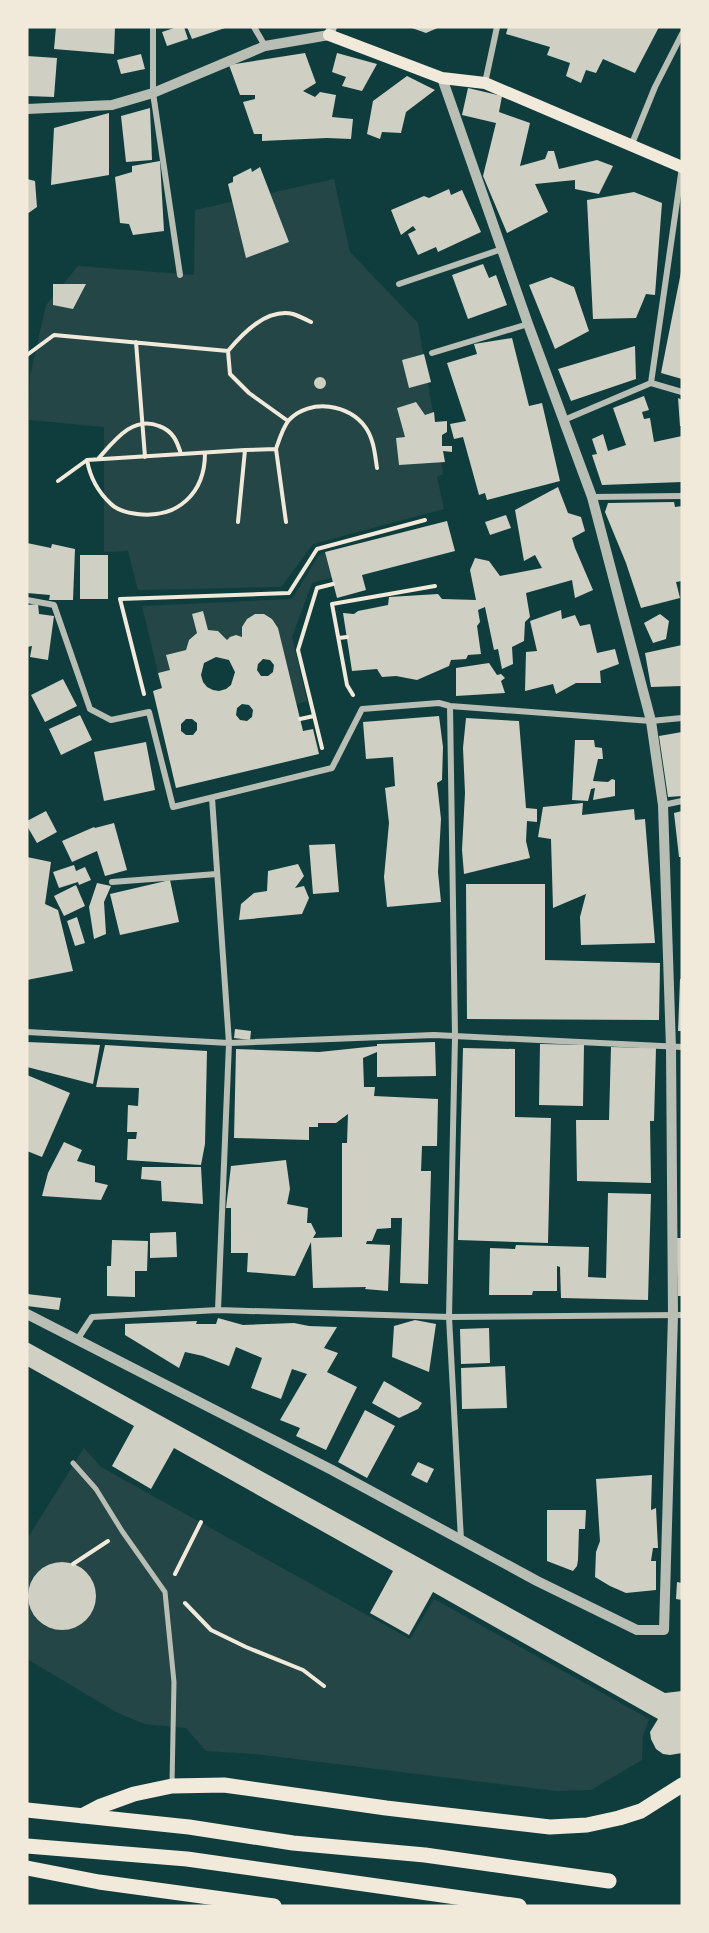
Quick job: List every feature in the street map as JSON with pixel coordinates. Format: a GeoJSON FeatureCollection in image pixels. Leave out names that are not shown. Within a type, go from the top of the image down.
{"type":"FeatureCollection","features":[{"type":"Feature","properties":{"kind":"main road"},"geometry":{"type":"LineString","coordinates":[[330,31],[442,78],[485,83],[682,167]]}},
{"type":"Feature","properties":{"kind":"main road"},"geometry":{"type":"LineString","coordinates":[[82,1816],[101,1806],[134,1794],[172,1786],[224,1785],[386,1808],[550,1827],[587,1825],[641,1811],[682,1785]]}},
{"type":"Feature","properties":{"kind":"main road"},"geometry":{"type":"LineString","coordinates":[[27,1810],[189,1827],[293,1843],[425,1855],[609,1881]]}},
{"type":"Feature","properties":{"kind":"main road"},"geometry":{"type":"LineString","coordinates":[[27,1846],[187,1859],[519,1906]]}},
{"type":"Feature","properties":{"kind":"main road"},"geometry":{"type":"LineString","coordinates":[[27,1868],[110,1883],[274,1906]]}},
{"type":"Feature","properties":{"kind":"street"},"geometry":{"type":"LineString","coordinates":[[153,27],[153,93],[180,275]]}},
{"type":"Feature","properties":{"kind":"street"},"geometry":{"type":"LineString","coordinates":[[254,27],[265,46]]}},
{"type":"Feature","properties":{"kind":"street"},"geometry":{"type":"LineString","coordinates":[[485,83],[497,27]]}},
{"type":"Feature","properties":{"kind":"street"},"geometry":{"type":"LineString","coordinates":[[27,109],[112,105],[153,93],[265,46],[330,31]]}},
{"type":"Feature","properties":{"kind":"street"},"geometry":{"type":"LineString","coordinates":[[631,146],[655,87],[682,34]]}},
{"type":"Feature","properties":{"kind":"street"},"geometry":{"type":"LineString","coordinates":[[27,1314],[332,1470],[537,1581],[637,1630],[664,1630],[678,1315],[676,1047],[663,806],[651,721],[592,497],[528,324],[442,78]]}},
{"type":"Feature","properties":{"kind":"street"},"geometry":{"type":"LineString","coordinates":[[651,383],[682,167]]}},
{"type":"Feature","properties":{"kind":"street"},"geometry":{"type":"LineString","coordinates":[[399,284],[502,249]]}},
{"type":"Feature","properties":{"kind":"street"},"geometry":{"type":"LineString","coordinates":[[432,353],[528,324]]}},
{"type":"Feature","properties":{"kind":"street"},"geometry":{"type":"LineString","coordinates":[[564,420],[651,383],[682,392]]}},
{"type":"Feature","properties":{"kind":"street"},"geometry":{"type":"LineString","coordinates":[[592,497],[682,496]]}},
{"type":"Feature","properties":{"kind":"street"},"geometry":{"type":"LineString","coordinates":[[27,600],[54,605],[90,709],[111,720],[149,712],[173,807],[332,768],[362,709],[439,703],[450,706],[651,721],[682,718]]}},
{"type":"Feature","properties":{"kind":"street"},"geometry":{"type":"LineString","coordinates":[[450,706],[455,1037],[449,1317],[461,1540]]}},
{"type":"Feature","properties":{"kind":"street"},"geometry":{"type":"LineString","coordinates":[[212,798],[229,1043],[218,1310]]}},
{"type":"Feature","properties":{"kind":"street"},"geometry":{"type":"LineString","coordinates":[[663,806],[682,801]]}},
{"type":"Feature","properties":{"kind":"street"},"geometry":{"type":"LineString","coordinates":[[112,882],[217,874]]}},
{"type":"Feature","properties":{"kind":"street"},"geometry":{"type":"LineString","coordinates":[[27,1032],[229,1043],[435,1035],[676,1047]]}},
{"type":"Feature","properties":{"kind":"street"},"geometry":{"type":"LineString","coordinates":[[77,1340],[92,1317],[218,1310],[449,1317],[678,1315]]}},
{"type":"Feature","properties":{"kind":"street"},"geometry":{"type":"LineString","coordinates":[[74,1463],[96,1489],[165,1592],[174,1682],[172,1786]]}},
{"type":"Feature","properties":{"kind":"path"},"geometry":{"type":"LineString","coordinates":[[288,421],[249,393],[230,374],[228,351],[255,323],[276,315],[292,314],[311,322]]}},
{"type":"Feature","properties":{"kind":"path"},"geometry":{"type":"LineString","coordinates":[[27,356],[54,335],[228,351]]}},
{"type":"Feature","properties":{"kind":"path"},"geometry":{"type":"LineString","coordinates":[[136,342],[146,456]]}},
{"type":"Feature","properties":{"kind":"path"},"geometry":{"type":"LineString","coordinates":[[286,522],[276,449],[288,421],[306,409],[336,407],[353,414],[366,428],[373,444],[377,468]]}},
{"type":"Feature","properties":{"kind":"path"},"geometry":{"type":"LineString","coordinates":[[98,460],[115,440],[143,422],[167,429],[176,439],[181,454]]}},
{"type":"Feature","properties":{"kind":"path"},"geometry":{"type":"LineString","coordinates":[[58,481],[87,460],[276,449]]}},
{"type":"Feature","properties":{"kind":"path"},"geometry":{"type":"LineString","coordinates":[[238,522],[244,450]]}},
{"type":"Feature","properties":{"kind":"path"},"geometry":{"type":"LineString","coordinates":[[87,460],[90,474],[112,506],[132,513],[153,516],[172,511],[189,498],[200,483],[205,469],[205,453]]}},
{"type":"Feature","properties":{"kind":"path"},"geometry":{"type":"LineString","coordinates":[[140,680],[120,599],[289,593],[317,549],[334,547],[425,520]]}},
{"type":"Feature","properties":{"kind":"path"},"geometry":{"type":"LineString","coordinates":[[327,769],[298,650],[317,588],[333,584]]}},
{"type":"Feature","properties":{"kind":"path"},"geometry":{"type":"LineString","coordinates":[[362,709],[347,685],[332,604],[435,586]]}},
{"type":"Feature","properties":{"kind":"path"},"geometry":{"type":"LineString","coordinates":[[339,638],[346,636]]}},
{"type":"Feature","properties":{"kind":"path"},"geometry":{"type":"LineString","coordinates":[[300,719],[314,716]]}},
{"type":"Feature","properties":{"kind":"path"},"geometry":{"type":"LineString","coordinates":[[201,1522],[165,1592],[182,1599],[211,1630],[303,1670],[324,1686]]}},
{"type":"Feature","properties":{"kind":"path"},"geometry":{"type":"LineString","coordinates":[[73,1564],[122,1531]]}},
{"type":"Feature","properties":{"kind":"shaded area"},"geometry":{"type":"Polygon","coordinates":[[[334,179],[350,252],[418,323],[443,474],[437,477],[444,509],[313,544],[281,587],[138,590],[128,551],[104,552],[104,427],[29,420],[30,376],[46,305],[78,266],[194,275],[195,210],[334,179]]]}},
{"type":"Feature","properties":{"kind":"shaded area"},"geometry":{"type":"Polygon","coordinates":[[[325,552],[331,578],[312,583],[292,637],[307,701],[296,704],[278,628],[261,614],[255,614],[246,621],[242,637],[234,636],[227,640],[218,631],[208,630],[203,611],[192,614],[197,633],[189,640],[186,650],[167,655],[170,670],[158,673],[142,606],[292,599],[319,555],[325,552]]]}},
{"type":"Feature","properties":{"kind":"shaded area"},"geometry":{"type":"Polygon","coordinates":[[[84,1448],[101,1467],[410,1639],[434,1599],[649,1719],[643,1736],[642,1760],[591,1790],[556,1791],[255,1754],[206,1751],[186,1728],[144,1724],[116,1712],[27,1659],[27,1539],[84,1448]]]}},
{"type":"Feature","properties":{"kind":"building"},"geometry":{"type":"Polygon","coordinates":[[[56,27],[115,27],[114,54],[54,49],[56,27]]]}},
{"type":"Feature","properties":{"kind":"building"},"geometry":{"type":"Polygon","coordinates":[[[184,27],[188,39],[167,46],[162,32],[184,27]]]}},
{"type":"Feature","properties":{"kind":"building"},"geometry":{"type":"Polygon","coordinates":[[[187,27],[228,27],[192,39],[187,27]]]}},
{"type":"Feature","properties":{"kind":"building"},"geometry":{"type":"Polygon","coordinates":[[[409,27],[440,27],[426,33],[409,27]]]}},
{"type":"Feature","properties":{"kind":"building"},"geometry":{"type":"Polygon","coordinates":[[[508,27],[659,27],[635,73],[603,59],[596,73],[586,70],[581,83],[566,76],[570,63],[547,55],[550,47],[506,34],[508,27]]]}},
{"type":"Feature","properties":{"kind":"building"},"geometry":{"type":"Polygon","coordinates":[[[305,53],[316,83],[303,91],[315,97],[320,92],[336,95],[332,117],[353,119],[351,139],[262,141],[262,134],[254,134],[243,102],[255,99],[255,95],[240,95],[229,65],[305,53]]]}},
{"type":"Feature","properties":{"kind":"building"},"geometry":{"type":"Polygon","coordinates":[[[337,53],[377,64],[362,91],[342,86],[346,77],[332,72],[337,53]]]}},
{"type":"Feature","properties":{"kind":"building"},"geometry":{"type":"Polygon","coordinates":[[[141,54],[145,69],[121,74],[117,60],[141,54]]]}},
{"type":"Feature","properties":{"kind":"building"},"geometry":{"type":"Polygon","coordinates":[[[27,56],[57,58],[54,97],[27,96],[27,56]]]}},
{"type":"Feature","properties":{"kind":"building"},"geometry":{"type":"Polygon","coordinates":[[[407,76],[435,90],[406,112],[401,133],[382,132],[380,139],[367,134],[373,101],[407,76]]]}},
{"type":"Feature","properties":{"kind":"building"},"geometry":{"type":"Polygon","coordinates":[[[468,88],[502,96],[499,112],[530,123],[520,166],[545,159],[548,151],[554,151],[559,169],[597,160],[613,166],[599,194],[575,189],[575,180],[535,184],[548,212],[507,233],[483,176],[496,123],[462,115],[468,88]]]}},
{"type":"Feature","properties":{"kind":"building"},"geometry":{"type":"Polygon","coordinates":[[[150,108],[152,160],[126,162],[121,116],[150,108]]]}},
{"type":"Feature","properties":{"kind":"building"},"geometry":{"type":"Polygon","coordinates":[[[109,113],[109,175],[51,185],[54,128],[109,113]]]}},
{"type":"Feature","properties":{"kind":"building"},"geometry":{"type":"Polygon","coordinates":[[[160,161],[164,231],[133,235],[129,224],[120,223],[115,177],[132,172],[132,166],[160,161]]]}},
{"type":"Feature","properties":{"kind":"building"},"geometry":{"type":"Polygon","coordinates":[[[260,167],[289,242],[246,258],[228,184],[233,182],[233,177],[251,168],[252,172],[260,167]]]}},
{"type":"Feature","properties":{"kind":"building"},"geometry":{"type":"Polygon","coordinates":[[[27,179],[35,181],[37,207],[27,214],[27,179]]]}},
{"type":"Feature","properties":{"kind":"building"},"geometry":{"type":"Polygon","coordinates":[[[449,189],[451,195],[462,190],[481,232],[438,252],[436,247],[418,255],[408,234],[416,230],[413,226],[401,235],[391,210],[424,196],[429,198],[449,189]]]}},
{"type":"Feature","properties":{"kind":"building"},"geometry":{"type":"Polygon","coordinates":[[[634,192],[662,203],[655,295],[646,294],[636,318],[593,319],[587,200],[634,192]]]}},
{"type":"Feature","properties":{"kind":"building"},"geometry":{"type":"Polygon","coordinates":[[[483,264],[489,278],[496,275],[507,305],[468,319],[452,275],[483,264]]]}},
{"type":"Feature","properties":{"kind":"building"},"geometry":{"type":"Polygon","coordinates":[[[682,272],[682,379],[661,373],[682,272]]]}},
{"type":"Feature","properties":{"kind":"building"},"geometry":{"type":"Polygon","coordinates":[[[551,277],[574,287],[589,331],[555,349],[529,285],[551,277]]]}},
{"type":"Feature","properties":{"kind":"building"},"geometry":{"type":"Polygon","coordinates":[[[53,284],[86,284],[73,309],[53,305],[53,284]]]}},
{"type":"Feature","properties":{"kind":"building"},"geometry":{"type":"Polygon","coordinates":[[[512,338],[529,406],[542,403],[560,481],[487,500],[485,493],[479,495],[463,437],[454,439],[450,424],[466,421],[447,363],[477,354],[474,344],[512,338]]]}},
{"type":"Feature","properties":{"kind":"building"},"geometry":{"type":"Polygon","coordinates":[[[635,346],[636,379],[571,401],[558,369],[635,346]]]}},
{"type":"Feature","properties":{"kind":"building"},"geometry":{"type":"Polygon","coordinates":[[[424,354],[431,382],[409,388],[402,360],[424,354]]]}},
{"type":"Feature","properties":{"kind":"building"},"geometry":{"type":"Polygon","coordinates":[[[320,377],[326,383],[320,389],[314,383],[320,377]]]}},
{"type":"Feature","properties":{"kind":"building"},"geometry":{"type":"Polygon","coordinates":[[[644,396],[649,410],[642,412],[644,419],[650,418],[654,442],[682,436],[682,482],[602,485],[592,455],[597,454],[592,439],[603,434],[608,451],[626,445],[613,408],[644,396]]]}},
{"type":"Feature","properties":{"kind":"building"},"geometry":{"type":"Polygon","coordinates":[[[678,398],[682,400],[682,426],[680,426],[678,398]]]}},
{"type":"Feature","properties":{"kind":"building"},"geometry":{"type":"Polygon","coordinates":[[[416,402],[425,415],[434,412],[435,422],[447,421],[447,432],[442,435],[442,446],[452,446],[452,452],[443,451],[445,462],[399,465],[396,438],[405,437],[397,408],[416,402]]]}},
{"type":"Feature","properties":{"kind":"building"},"geometry":{"type":"Polygon","coordinates":[[[558,487],[568,513],[581,517],[585,531],[572,538],[593,590],[575,598],[572,580],[526,593],[530,617],[525,622],[524,641],[512,647],[513,664],[502,669],[498,649],[494,650],[485,607],[478,610],[480,622],[477,626],[481,654],[468,655],[466,659],[451,660],[449,666],[417,680],[396,676],[382,677],[377,669],[352,671],[343,613],[354,614],[358,611],[388,605],[389,597],[438,594],[442,599],[476,600],[470,570],[475,558],[489,561],[500,576],[542,568],[535,555],[524,561],[515,510],[558,487]]]}},
{"type":"Feature","properties":{"kind":"building"},"geometry":{"type":"Polygon","coordinates":[[[674,502],[675,507],[682,506],[682,581],[676,582],[680,598],[641,608],[605,512],[608,503],[674,502]]]}},
{"type":"Feature","properties":{"kind":"building"},"geometry":{"type":"Polygon","coordinates":[[[506,515],[511,528],[490,535],[485,522],[506,515]]]}},
{"type":"Feature","properties":{"kind":"building"},"geometry":{"type":"Polygon","coordinates":[[[447,521],[455,551],[362,575],[366,590],[337,598],[325,552],[447,521]]]}},
{"type":"Feature","properties":{"kind":"building"},"geometry":{"type":"Polygon","coordinates":[[[27,543],[51,548],[52,544],[75,549],[73,600],[49,600],[50,595],[27,593],[27,543]]]}},
{"type":"Feature","properties":{"kind":"building"},"geometry":{"type":"Polygon","coordinates":[[[80,555],[108,555],[108,599],[80,599],[80,555]]]}},
{"type":"Feature","properties":{"kind":"building"},"geometry":{"type":"Polygon","coordinates":[[[38,604],[39,614],[54,616],[48,660],[30,657],[32,646],[27,647],[27,605],[38,604]]]}},
{"type":"Feature","properties":{"kind":"building"},"geometry":{"type":"Polygon","coordinates":[[[561,610],[562,619],[575,615],[580,626],[590,624],[597,653],[615,649],[619,664],[600,671],[601,683],[576,683],[556,694],[553,684],[525,691],[526,652],[537,651],[530,621],[561,610]]]}},
{"type":"Feature","properties":{"kind":"building"},"geometry":{"type":"Polygon","coordinates":[[[203,611],[208,630],[218,631],[227,640],[236,635],[242,637],[242,627],[247,619],[255,614],[264,614],[272,619],[278,628],[303,731],[313,729],[319,754],[176,788],[153,691],[162,688],[158,673],[170,670],[166,655],[186,650],[189,640],[197,633],[192,614],[203,611]],[[216,657],[204,663],[201,675],[207,687],[219,691],[231,685],[235,672],[229,660],[216,657]],[[263,659],[258,664],[257,670],[261,676],[268,676],[273,672],[274,665],[270,660],[263,659]],[[242,704],[237,708],[236,715],[240,720],[247,721],[252,717],[253,710],[249,705],[242,704]],[[186,719],[181,724],[181,731],[186,735],[193,735],[197,730],[197,723],[192,719],[186,719]]]}},
{"type":"Feature","properties":{"kind":"building"},"geometry":{"type":"Polygon","coordinates":[[[660,614],[669,621],[666,639],[653,643],[644,623],[660,614]]]}},
{"type":"Feature","properties":{"kind":"building"},"geometry":{"type":"Polygon","coordinates":[[[682,645],[682,686],[651,687],[645,653],[682,645]]]}},
{"type":"Feature","properties":{"kind":"building"},"geometry":{"type":"Polygon","coordinates":[[[489,663],[497,675],[501,674],[505,678],[501,681],[505,693],[456,696],[456,668],[489,663]]]}},
{"type":"Feature","properties":{"kind":"building"},"geometry":{"type":"Polygon","coordinates":[[[63,679],[77,706],[45,722],[31,695],[63,679]]]}},
{"type":"Feature","properties":{"kind":"building"},"geometry":{"type":"Polygon","coordinates":[[[80,715],[92,740],[61,755],[49,729],[80,715]]]}},
{"type":"Feature","properties":{"kind":"building"},"geometry":{"type":"Polygon","coordinates":[[[439,716],[443,747],[442,780],[437,783],[441,819],[438,872],[441,902],[387,907],[384,877],[389,823],[385,788],[395,786],[393,757],[366,759],[363,722],[439,716]]]}},
{"type":"Feature","properties":{"kind":"building"},"geometry":{"type":"Polygon","coordinates":[[[466,718],[519,721],[526,808],[537,809],[537,822],[527,821],[526,841],[530,858],[464,874],[462,850],[465,793],[463,748],[466,718]]]}},
{"type":"Feature","properties":{"kind":"building"},"geometry":{"type":"Polygon","coordinates":[[[682,732],[682,796],[668,797],[659,736],[682,732]]]}},
{"type":"Feature","properties":{"kind":"building"},"geometry":{"type":"Polygon","coordinates":[[[575,740],[594,740],[595,747],[602,748],[603,759],[598,759],[593,781],[615,780],[615,796],[593,800],[595,788],[591,789],[588,801],[572,800],[575,740]]]}},
{"type":"Feature","properties":{"kind":"building"},"geometry":{"type":"Polygon","coordinates":[[[146,742],[155,790],[104,801],[94,752],[146,742]]]}},
{"type":"Feature","properties":{"kind":"building"},"geometry":{"type":"Polygon","coordinates":[[[583,803],[582,815],[634,809],[635,820],[645,819],[655,943],[581,945],[580,917],[586,894],[553,908],[551,839],[538,837],[543,807],[583,803]]]}},
{"type":"Feature","properties":{"kind":"building"},"geometry":{"type":"Polygon","coordinates":[[[46,811],[57,832],[37,843],[27,826],[27,821],[46,811]]]}},
{"type":"Feature","properties":{"kind":"building"},"geometry":{"type":"Polygon","coordinates":[[[682,811],[682,857],[679,857],[674,813],[682,811]]]}},
{"type":"Feature","properties":{"kind":"building"},"geometry":{"type":"Polygon","coordinates":[[[114,823],[127,870],[105,876],[97,851],[72,862],[62,841],[94,827],[114,823]]]}},
{"type":"Feature","properties":{"kind":"building"},"geometry":{"type":"Polygon","coordinates":[[[335,844],[339,892],[313,894],[309,845],[335,844]]]}},
{"type":"Feature","properties":{"kind":"building"},"geometry":{"type":"Polygon","coordinates":[[[27,857],[51,862],[45,904],[58,910],[73,971],[27,980],[27,857]]]}},
{"type":"Feature","properties":{"kind":"building"},"geometry":{"type":"Polygon","coordinates":[[[298,864],[304,876],[295,888],[304,886],[309,898],[302,914],[239,920],[241,904],[254,893],[267,891],[268,871],[298,864]]]}},
{"type":"Feature","properties":{"kind":"building"},"geometry":{"type":"Polygon","coordinates":[[[74,865],[76,871],[85,867],[91,880],[79,885],[78,882],[59,888],[53,872],[74,865]]]}},
{"type":"Feature","properties":{"kind":"building"},"geometry":{"type":"Polygon","coordinates":[[[170,880],[179,922],[120,935],[110,894],[170,880]]]}},
{"type":"Feature","properties":{"kind":"building"},"geometry":{"type":"Polygon","coordinates":[[[97,883],[111,886],[104,902],[106,934],[94,939],[89,907],[97,883]]]}},
{"type":"Feature","properties":{"kind":"building"},"geometry":{"type":"Polygon","coordinates":[[[466,884],[545,884],[545,960],[660,963],[659,1020],[467,1019],[466,884]]]}},
{"type":"Feature","properties":{"kind":"building"},"geometry":{"type":"Polygon","coordinates":[[[76,885],[85,906],[64,916],[54,896],[76,885]]]}},
{"type":"Feature","properties":{"kind":"building"},"geometry":{"type":"Polygon","coordinates":[[[77,917],[85,943],[75,946],[67,921],[77,917]]]}},
{"type":"Feature","properties":{"kind":"building"},"geometry":{"type":"Polygon","coordinates":[[[680,979],[682,979],[682,1031],[678,1031],[680,979]]]}},
{"type":"Feature","properties":{"kind":"building"},"geometry":{"type":"Polygon","coordinates":[[[235,1029],[251,1031],[250,1040],[234,1038],[235,1029]]]}},
{"type":"Feature","properties":{"kind":"building"},"geometry":{"type":"Polygon","coordinates":[[[27,1042],[100,1045],[93,1084],[27,1067],[27,1042]]]}},
{"type":"Feature","properties":{"kind":"building"},"geometry":{"type":"Polygon","coordinates":[[[435,1042],[436,1076],[377,1077],[377,1052],[363,1058],[364,1087],[375,1087],[374,1096],[438,1099],[437,1146],[422,1146],[421,1171],[431,1171],[428,1284],[400,1283],[402,1218],[391,1218],[391,1228],[377,1229],[372,1241],[367,1241],[366,1244],[390,1245],[388,1291],[365,1289],[366,1287],[313,1288],[311,1242],[295,1276],[247,1272],[248,1253],[231,1253],[231,1208],[226,1208],[231,1166],[286,1160],[290,1189],[287,1204],[308,1208],[307,1223],[311,1223],[316,1233],[313,1238],[342,1237],[342,1143],[347,1143],[348,1114],[336,1123],[318,1123],[318,1127],[309,1127],[309,1140],[234,1138],[236,1049],[319,1052],[377,1046],[377,1044],[435,1042]]]}},
{"type":"Feature","properties":{"kind":"building"},"geometry":{"type":"Polygon","coordinates":[[[540,1044],[584,1045],[583,1106],[539,1105],[540,1044]]]}},
{"type":"Feature","properties":{"kind":"building"},"geometry":{"type":"Polygon","coordinates":[[[105,1045],[207,1051],[205,1144],[201,1165],[127,1160],[128,1139],[136,1139],[137,1132],[127,1132],[128,1105],[138,1106],[139,1088],[96,1087],[105,1045]]]}},
{"type":"Feature","properties":{"kind":"building"},"geometry":{"type":"Polygon","coordinates":[[[611,1047],[656,1048],[654,1121],[650,1121],[651,1183],[577,1181],[576,1120],[609,1120],[611,1047]]]}},
{"type":"Feature","properties":{"kind":"building"},"geometry":{"type":"Polygon","coordinates":[[[463,1048],[515,1049],[515,1117],[551,1118],[548,1243],[458,1240],[463,1048]]]}},
{"type":"Feature","properties":{"kind":"building"},"geometry":{"type":"Polygon","coordinates":[[[27,1075],[70,1093],[42,1157],[27,1151],[27,1075]]]}},
{"type":"Feature","properties":{"kind":"building"},"geometry":{"type":"Polygon","coordinates":[[[64,1142],[82,1150],[77,1161],[95,1166],[95,1182],[108,1185],[101,1200],[42,1196],[48,1173],[64,1142]]]}},
{"type":"Feature","properties":{"kind":"building"},"geometry":{"type":"Polygon","coordinates":[[[142,1167],[201,1167],[203,1204],[162,1201],[161,1181],[141,1179],[142,1167]]]}},
{"type":"Feature","properties":{"kind":"building"},"geometry":{"type":"Polygon","coordinates":[[[608,1193],[651,1194],[648,1300],[561,1298],[560,1267],[557,1266],[557,1291],[533,1291],[532,1295],[489,1295],[490,1248],[515,1249],[516,1245],[589,1247],[588,1277],[606,1278],[608,1193]]]}},
{"type":"Feature","properties":{"kind":"building"},"geometry":{"type":"Polygon","coordinates":[[[176,1232],[177,1257],[150,1258],[150,1233],[176,1232]]]}},
{"type":"Feature","properties":{"kind":"building"},"geometry":{"type":"Polygon","coordinates":[[[676,1238],[682,1238],[682,1296],[678,1296],[676,1238]]]}},
{"type":"Feature","properties":{"kind":"building"},"geometry":{"type":"Polygon","coordinates":[[[112,1240],[148,1241],[147,1271],[135,1271],[135,1297],[107,1296],[107,1266],[111,1266],[112,1240]]]}},
{"type":"Feature","properties":{"kind":"building"},"geometry":{"type":"Polygon","coordinates":[[[27,1294],[61,1298],[59,1310],[27,1306],[27,1294]]]}},
{"type":"Feature","properties":{"kind":"building"},"geometry":{"type":"Polygon","coordinates":[[[218,1318],[243,1325],[294,1323],[337,1327],[324,1348],[338,1353],[327,1372],[357,1387],[326,1450],[296,1436],[300,1428],[280,1420],[307,1374],[292,1369],[281,1399],[251,1388],[262,1358],[236,1347],[229,1366],[185,1352],[179,1368],[125,1335],[125,1324],[197,1321],[196,1324],[216,1324],[218,1318]]]}},
{"type":"Feature","properties":{"kind":"building"},"geometry":{"type":"Polygon","coordinates":[[[415,1320],[436,1324],[429,1372],[392,1357],[394,1326],[415,1320]]]}},
{"type":"Feature","properties":{"kind":"building"},"geometry":{"type":"Polygon","coordinates":[[[489,1328],[490,1363],[461,1364],[460,1329],[489,1328]]]}},
{"type":"Feature","properties":{"kind":"building"},"geometry":{"type":"Polygon","coordinates":[[[27,1342],[665,1693],[682,1691],[682,1753],[663,1754],[656,1749],[650,1732],[658,1719],[433,1592],[409,1635],[370,1613],[393,1571],[174,1448],[151,1489],[112,1466],[134,1426],[27,1366],[27,1342]]]}},
{"type":"Feature","properties":{"kind":"building"},"geometry":{"type":"Polygon","coordinates":[[[505,1366],[507,1408],[462,1409],[461,1368],[505,1366]]]}},
{"type":"Feature","properties":{"kind":"building"},"geometry":{"type":"Polygon","coordinates":[[[384,1381],[422,1403],[418,1409],[399,1418],[372,1403],[384,1381]]]}},
{"type":"Feature","properties":{"kind":"building"},"geometry":{"type":"Polygon","coordinates":[[[365,1410],[395,1426],[367,1478],[338,1462],[365,1410]]]}},
{"type":"Feature","properties":{"kind":"building"},"geometry":{"type":"Polygon","coordinates":[[[418,1462],[434,1469],[427,1483],[411,1475],[418,1462]]]}},
{"type":"Feature","properties":{"kind":"building"},"geometry":{"type":"Polygon","coordinates":[[[652,1475],[651,1510],[656,1508],[658,1548],[653,1548],[651,1561],[656,1561],[656,1590],[626,1593],[595,1577],[596,1552],[600,1541],[596,1479],[652,1475]]]}},
{"type":"Feature","properties":{"kind":"building"},"geometry":{"type":"Polygon","coordinates":[[[547,1510],[586,1510],[585,1529],[579,1529],[578,1560],[573,1571],[547,1561],[547,1510]]]}},
{"type":"Feature","properties":{"kind":"building"},"geometry":{"type":"Polygon","coordinates":[[[62,1562],[75,1565],[86,1572],[93,1583],[96,1596],[93,1609],[86,1620],[75,1627],[62,1630],[49,1627],[38,1620],[31,1609],[28,1596],[31,1583],[38,1572],[49,1565],[62,1562]]]}},
{"type":"Feature","properties":{"kind":"building"},"geometry":{"type":"Polygon","coordinates":[[[677,1582],[682,1583],[682,1600],[676,1599],[677,1582]]]}}]}
